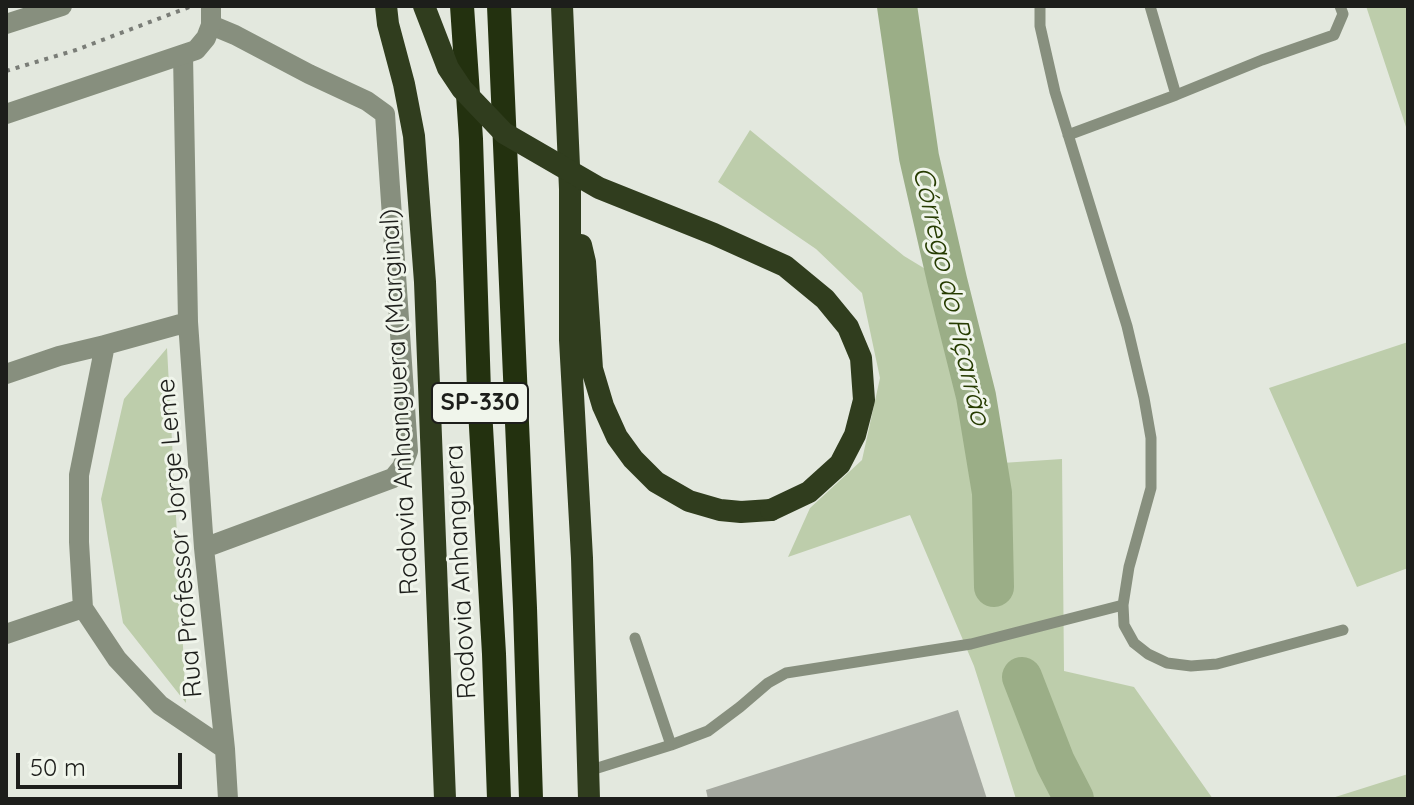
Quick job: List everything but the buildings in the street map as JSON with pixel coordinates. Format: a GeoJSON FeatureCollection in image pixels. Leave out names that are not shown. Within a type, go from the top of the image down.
{"type":"FeatureCollection","features":[{"type":"Feature","properties":{"kind":"highway","name":"Rodovia Anhanguera (Marginal)"},"geometry":{"type":"LineString","coordinates":[[386,6],[414,136],[425,282],[445,799]]}},
{"type":"Feature","properties":{"kind":"highway"},"geometry":{"type":"LineString","coordinates":[[424,6],[448,68],[462,89],[504,133],[599,188],[785,266],[825,299],[848,327],[861,358],[864,400],[855,435],[840,464],[809,492],[771,510],[720,510],[689,501],[656,482],[633,459],[617,437],[603,406],[592,369],[585,262],[570,189]]}},
{"type":"Feature","properties":{"kind":"highway","name":"Rodovia Anhanguera"},"geometry":{"type":"LineString","coordinates":[[462,6],[471,139],[479,392],[499,799]]}},
{"type":"Feature","properties":{"kind":"highway","name":"SP-330"},"geometry":{"type":"LineString","coordinates":[[499,6],[531,799]]}},
{"type":"Feature","properties":{"kind":"highway"},"geometry":{"type":"LineString","coordinates":[[562,6],[570,189],[570,340],[582,558],[589,799]]}},
{"type":"Feature","properties":{"kind":"street"},"geometry":{"type":"LineString","coordinates":[[6,24],[62,6]]}},
{"type":"Feature","properties":{"kind":"street"},"geometry":{"type":"LineString","coordinates":[[6,114],[196,50],[206,38],[211,16],[235,35],[385,114],[408,451],[402,467],[393,478],[204,548]]}},
{"type":"Feature","properties":{"kind":"street","name":"Rua Professor Jorge Leme"},"geometry":{"type":"LineString","coordinates":[[183,55],[188,322],[204,548],[228,799]]}},
{"type":"Feature","properties":{"kind":"street"},"geometry":{"type":"LineString","coordinates":[[6,374],[59,356],[188,322]]}},
{"type":"Feature","properties":{"kind":"street"},"geometry":{"type":"LineString","coordinates":[[6,634],[83,608],[79,475],[105,345]]}},
{"type":"Feature","properties":{"kind":"street","name":"Rua Professor Jorge Leme"},"geometry":{"type":"LineString","coordinates":[[83,608],[117,659],[160,705],[225,749]]}},
{"type":"Feature","properties":{"kind":"lane"},"geometry":{"type":"LineString","coordinates":[[1040,6],[1040,26],[1055,92],[1127,326],[1151,438],[1151,488],[1129,567],[1123,605],[1124,625],[1134,643],[1148,654],[1167,663],[1191,666],[1217,664],[1343,630]]}},
{"type":"Feature","properties":{"kind":"lane"},"geometry":{"type":"LineString","coordinates":[[1150,6],[1176,95]]}},
{"type":"Feature","properties":{"kind":"lane"},"geometry":{"type":"LineString","coordinates":[[1068,135],[1334,35],[1343,14],[1340,6]]}},
{"type":"Feature","properties":{"kind":"lane"},"geometry":{"type":"LineString","coordinates":[[588,771],[708,731],[768,683],[786,673],[971,644],[1123,605]]}},
{"type":"Feature","properties":{"kind":"lane"},"geometry":{"type":"LineString","coordinates":[[635,638],[671,745]]}},
{"type":"Feature","properties":{"kind":"path"},"geometry":{"type":"LineString","coordinates":[[6,71],[76,50],[192,6]]}},
{"type":"Feature","properties":{"kind":"green space"},"geometry":{"type":"Polygon","coordinates":[[[1366,6],[1408,6],[1408,133],[1366,6]]]}},
{"type":"Feature","properties":{"kind":"green space"},"geometry":{"type":"Polygon","coordinates":[[[750,130],[904,256],[932,273],[972,465],[1062,459],[1064,671],[1134,687],[1213,799],[1016,799],[974,666],[910,515],[788,557],[810,508],[862,460],[880,378],[862,293],[816,249],[718,182],[750,130]]]}},
{"type":"Feature","properties":{"kind":"green space"},"geometry":{"type":"Polygon","coordinates":[[[1408,342],[1408,568],[1357,587],[1269,388],[1408,342]]]}},
{"type":"Feature","properties":{"kind":"green space"},"geometry":{"type":"Polygon","coordinates":[[[167,348],[186,703],[123,623],[101,499],[124,399],[167,348]]]}},
{"type":"Feature","properties":{"kind":"green space"},"geometry":{"type":"Polygon","coordinates":[[[1408,774],[1408,799],[1329,799],[1408,774]]]}},
{"type":"Feature","properties":{"kind":"waterway","name":"Córrego do Piçarrão"},"geometry":{"type":"LineString","coordinates":[[897,6],[919,157],[976,396],[992,493],[994,587]]}},
{"type":"Feature","properties":{"kind":"waterway","name":"Córrego do Piçarrão"},"geometry":{"type":"LineString","coordinates":[[1022,677],[1055,762],[1074,799]]}}]}
